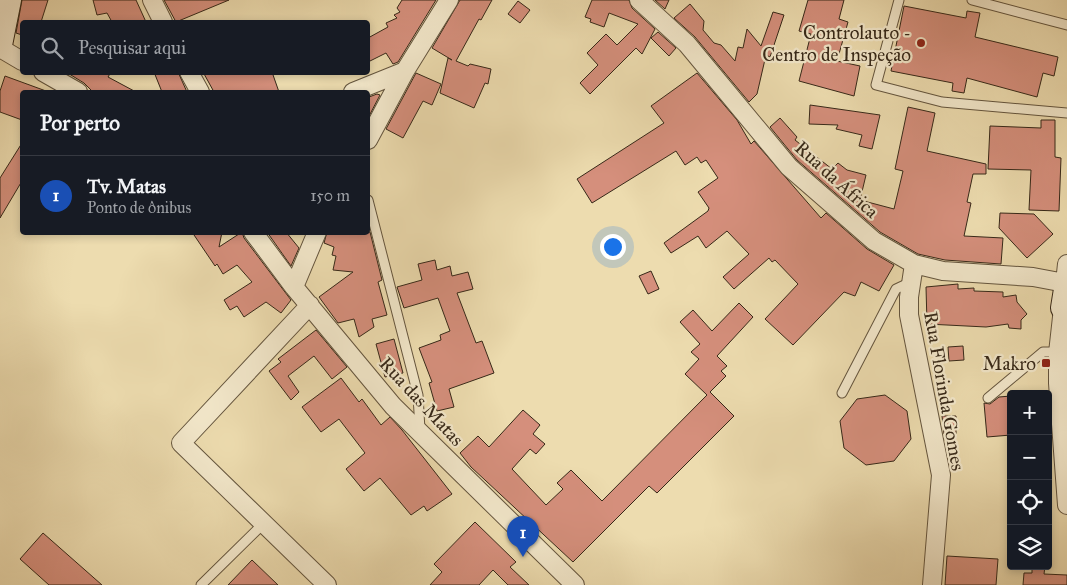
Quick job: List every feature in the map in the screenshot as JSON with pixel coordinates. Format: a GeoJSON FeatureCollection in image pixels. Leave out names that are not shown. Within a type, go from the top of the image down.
{"type":"FeatureCollection","features":[{"type":"Feature","properties":{"kind":"main road"},"geometry":{"type":"LineString","coordinates":[[0,46],[9,0]]}},
{"type":"Feature","properties":{"kind":"main road"},"geometry":{"type":"LineString","coordinates":[[1065,309],[1066,276]]}},
{"type":"Feature","properties":{"kind":"street"},"geometry":{"type":"LineString","coordinates":[[152,0],[161,20]]}},
{"type":"Feature","properties":{"kind":"street"},"geometry":{"type":"LineString","coordinates":[[370,136],[405,71],[449,0]]}},
{"type":"Feature","properties":{"kind":"street","name":"Rua da África"},"geometry":{"type":"LineString","coordinates":[[639,0],[687,44],[789,167],[874,241],[914,264],[943,271],[1033,277],[1066,276]]}},
{"type":"Feature","properties":{"kind":"street"},"geometry":{"type":"LineString","coordinates":[[0,46],[20,60]]}},
{"type":"Feature","properties":{"kind":"street"},"geometry":{"type":"LineString","coordinates":[[358,90],[405,71]]}},
{"type":"Feature","properties":{"kind":"street"},"geometry":{"type":"LineString","coordinates":[[48,75],[74,90]]}},
{"type":"Feature","properties":{"kind":"street"},"geometry":{"type":"LineString","coordinates":[[191,75],[199,90]]}},
{"type":"Feature","properties":{"kind":"street","name":"Rua das Matas"},"geometry":{"type":"LineString","coordinates":[[255,235],[294,287],[393,406],[575,585]]}},
{"type":"Feature","properties":{"kind":"street"},"geometry":{"type":"LineString","coordinates":[[294,287],[317,235]]}},
{"type":"Feature","properties":{"kind":"street","name":"Rua Florinda Gomes"},"geometry":{"type":"LineString","coordinates":[[914,264],[909,315],[941,475],[932,585]]}},
{"type":"Feature","properties":{"kind":"street"},"geometry":{"type":"LineString","coordinates":[[310,305],[182,442],[325,584]]}},
{"type":"Feature","properties":{"kind":"street"},"geometry":{"type":"LineString","coordinates":[[1065,309],[1058,383],[1067,505]]}},
{"type":"Feature","properties":{"kind":"lane"},"geometry":{"type":"LineString","coordinates":[[899,0],[876,85],[942,102],[1067,113]]}},
{"type":"Feature","properties":{"kind":"lane"},"geometry":{"type":"LineString","coordinates":[[972,0],[1067,25]]}},
{"type":"Feature","properties":{"kind":"lane"},"geometry":{"type":"LineString","coordinates":[[370,208],[418,395],[420,433]]}},
{"type":"Feature","properties":{"kind":"lane"},"geometry":{"type":"LineString","coordinates":[[842,393],[896,289],[911,282]]}},
{"type":"Feature","properties":{"kind":"lane"},"geometry":{"type":"LineString","coordinates":[[988,398],[1043,352],[1062,352]]}},
{"type":"Feature","properties":{"kind":"lane"},"geometry":{"type":"LineString","coordinates":[[201,585],[263,524]]}},
{"type":"Feature","properties":{"kind":"building"},"geometry":{"type":"Polygon","coordinates":[[[22,0],[48,0],[42,20],[20,20],[20,34],[16,33],[22,0]]]}},
{"type":"Feature","properties":{"kind":"building"},"geometry":{"type":"Polygon","coordinates":[[[93,0],[136,0],[145,20],[111,20],[107,13],[97,15],[93,0]]]}},
{"type":"Feature","properties":{"kind":"building"},"geometry":{"type":"Polygon","coordinates":[[[164,0],[229,0],[181,20],[175,20],[164,0]]]}},
{"type":"Feature","properties":{"kind":"building"},"geometry":{"type":"Polygon","coordinates":[[[402,0],[436,0],[398,62],[393,64],[386,53],[370,61],[370,37],[388,27],[386,23],[397,18],[394,15],[400,12],[397,8],[402,0]]]}},
{"type":"Feature","properties":{"kind":"building"},"geometry":{"type":"Polygon","coordinates":[[[460,0],[492,0],[481,20],[479,19],[456,61],[468,66],[470,64],[491,69],[488,84],[485,83],[474,108],[440,93],[448,58],[452,60],[432,48],[460,0]]]}},
{"type":"Feature","properties":{"kind":"building"},"geometry":{"type":"Polygon","coordinates":[[[592,0],[629,0],[632,8],[655,29],[642,54],[636,48],[590,94],[580,83],[598,65],[587,53],[606,34],[617,45],[638,24],[609,13],[604,27],[590,22],[591,19],[585,17],[592,0]]]}},
{"type":"Feature","properties":{"kind":"building"},"geometry":{"type":"Polygon","coordinates":[[[655,0],[669,0],[665,9],[655,0]]]}},
{"type":"Feature","properties":{"kind":"building"},"geometry":{"type":"Polygon","coordinates":[[[808,0],[844,0],[839,19],[848,22],[837,61],[860,66],[854,96],[799,81],[811,34],[799,31],[808,0]]]}},
{"type":"Feature","properties":{"kind":"building"},"geometry":{"type":"Polygon","coordinates":[[[518,1],[530,10],[520,23],[508,14],[518,1]]]}},
{"type":"Feature","properties":{"kind":"building"},"geometry":{"type":"Polygon","coordinates":[[[690,4],[704,21],[703,30],[714,43],[721,45],[735,61],[738,47],[743,48],[747,29],[761,46],[773,12],[784,15],[770,57],[766,55],[757,94],[749,102],[695,37],[674,18],[690,4]]]}},
{"type":"Feature","properties":{"kind":"building"},"geometry":{"type":"Polygon","coordinates":[[[904,6],[966,18],[967,11],[980,13],[975,37],[1058,57],[1054,76],[1043,73],[1037,97],[967,78],[964,93],[952,91],[953,83],[891,71],[904,6]]]}},
{"type":"Feature","properties":{"kind":"building"},"geometry":{"type":"Polygon","coordinates":[[[658,32],[676,48],[669,56],[651,38],[658,32]]]}},
{"type":"Feature","properties":{"kind":"building"},"geometry":{"type":"Polygon","coordinates":[[[416,73],[441,84],[432,105],[423,101],[403,138],[386,129],[416,73]]]}},
{"type":"Feature","properties":{"kind":"building"},"geometry":{"type":"Polygon","coordinates":[[[697,73],[737,120],[751,144],[754,141],[821,218],[826,213],[867,249],[894,265],[879,291],[861,282],[855,296],[844,292],[793,345],[765,319],[798,284],[775,260],[772,262],[769,258],[734,289],[723,277],[749,254],[727,231],[706,248],[698,236],[671,253],[664,243],[708,211],[709,208],[698,192],[718,178],[706,160],[701,163],[697,157],[685,165],[676,151],[592,203],[577,179],[664,123],[651,106],[697,73]]]}},
{"type":"Feature","properties":{"kind":"building"},"geometry":{"type":"Polygon","coordinates":[[[71,75],[109,75],[108,77],[132,90],[91,90],[71,75]]]}},
{"type":"Feature","properties":{"kind":"building"},"geometry":{"type":"Polygon","coordinates":[[[155,75],[179,75],[186,90],[161,90],[155,75]]]}},
{"type":"Feature","properties":{"kind":"building"},"geometry":{"type":"Polygon","coordinates":[[[205,75],[273,75],[278,90],[213,90],[205,75]]]}},
{"type":"Feature","properties":{"kind":"building"},"geometry":{"type":"Polygon","coordinates":[[[5,76],[43,90],[20,90],[20,119],[0,112],[0,91],[5,76]]]}},
{"type":"Feature","properties":{"kind":"building"},"geometry":{"type":"Polygon","coordinates":[[[380,95],[370,114],[370,97],[380,95]]]}},
{"type":"Feature","properties":{"kind":"building"},"geometry":{"type":"Polygon","coordinates":[[[810,105],[880,115],[872,149],[859,146],[862,135],[836,129],[838,125],[809,124],[810,105]]]}},
{"type":"Feature","properties":{"kind":"building"},"geometry":{"type":"Polygon","coordinates":[[[908,107],[935,113],[927,151],[986,164],[986,174],[973,174],[967,202],[971,203],[964,236],[1003,238],[1001,264],[945,260],[918,254],[880,232],[797,160],[770,127],[780,118],[797,137],[795,140],[832,169],[838,163],[847,170],[866,175],[860,200],[894,209],[903,171],[895,169],[908,107]]]}},
{"type":"Feature","properties":{"kind":"building"},"geometry":{"type":"Polygon","coordinates":[[[1041,120],[1055,120],[1055,157],[1061,158],[1059,211],[1029,210],[1031,170],[988,169],[990,126],[1041,128],[1041,120]]]}},
{"type":"Feature","properties":{"kind":"building"},"geometry":{"type":"Polygon","coordinates":[[[20,146],[20,184],[0,218],[0,178],[20,146]]]}},
{"type":"Feature","properties":{"kind":"building"},"geometry":{"type":"Polygon","coordinates":[[[1000,213],[1034,214],[1053,234],[1027,258],[999,228],[1000,213]]]}},
{"type":"Feature","properties":{"kind":"building"},"geometry":{"type":"Polygon","coordinates":[[[370,232],[382,280],[378,282],[387,315],[372,319],[374,327],[359,337],[354,319],[338,323],[319,297],[353,272],[333,270],[336,256],[332,255],[334,247],[324,243],[326,235],[370,235],[370,232]]]}},
{"type":"Feature","properties":{"kind":"building"},"geometry":{"type":"Polygon","coordinates":[[[194,235],[221,235],[219,247],[237,235],[243,235],[291,300],[281,313],[266,302],[244,317],[237,306],[230,310],[224,300],[252,282],[237,265],[223,274],[217,264],[215,266],[194,235]]]}},
{"type":"Feature","properties":{"kind":"building"},"geometry":{"type":"Polygon","coordinates":[[[269,235],[288,235],[299,248],[291,266],[269,235]]]}},
{"type":"Feature","properties":{"kind":"building"},"geometry":{"type":"Polygon","coordinates":[[[435,260],[437,270],[450,266],[452,276],[468,272],[473,289],[457,293],[476,343],[482,341],[494,373],[449,389],[454,407],[437,411],[429,383],[432,382],[419,348],[441,340],[440,335],[450,331],[438,298],[404,308],[397,287],[422,280],[418,264],[435,260]]]}},
{"type":"Feature","properties":{"kind":"building"},"geometry":{"type":"Polygon","coordinates":[[[651,271],[659,289],[648,294],[639,276],[651,271]]]}},
{"type":"Feature","properties":{"kind":"building"},"geometry":{"type":"Polygon","coordinates":[[[958,284],[958,289],[974,288],[974,291],[1003,292],[1003,297],[1016,295],[1017,302],[1027,314],[1021,320],[1021,329],[1009,328],[1008,324],[986,327],[927,324],[926,287],[958,284]]]}},
{"type":"Feature","properties":{"kind":"building"},"geometry":{"type":"Polygon","coordinates":[[[739,303],[753,317],[717,356],[727,366],[721,371],[726,376],[710,392],[734,416],[657,493],[649,486],[573,562],[471,467],[460,453],[478,436],[489,447],[523,410],[540,425],[533,434],[545,444],[536,454],[530,449],[512,469],[546,505],[563,489],[557,483],[571,470],[602,501],[707,395],[685,374],[699,359],[691,352],[700,344],[680,322],[693,310],[712,331],[739,303]]]}},
{"type":"Feature","properties":{"kind":"building"},"geometry":{"type":"Polygon","coordinates":[[[316,330],[347,367],[332,379],[314,356],[288,376],[299,392],[291,400],[269,371],[281,362],[278,359],[316,330]]]}},
{"type":"Feature","properties":{"kind":"building"},"geometry":{"type":"Polygon","coordinates":[[[394,339],[403,373],[385,377],[376,344],[394,339]]]}},
{"type":"Feature","properties":{"kind":"building"},"geometry":{"type":"Polygon","coordinates":[[[963,346],[964,360],[949,361],[948,347],[963,346]]]}},
{"type":"Feature","properties":{"kind":"building"},"geometry":{"type":"Polygon","coordinates":[[[341,378],[359,402],[362,399],[381,425],[390,417],[452,494],[427,511],[424,506],[411,515],[380,478],[364,491],[346,469],[365,453],[339,419],[321,432],[302,407],[341,378]]]}},
{"type":"Feature","properties":{"kind":"building"},"geometry":{"type":"Polygon","coordinates":[[[885,395],[907,411],[911,439],[894,461],[866,465],[844,448],[840,421],[857,399],[885,395]]]}},
{"type":"Feature","properties":{"kind":"building"},"geometry":{"type":"Polygon","coordinates":[[[1007,396],[1007,435],[987,437],[984,403],[990,404],[999,397],[1007,396]]]}},
{"type":"Feature","properties":{"kind":"building"},"geometry":{"type":"Polygon","coordinates":[[[942,416],[956,416],[956,434],[944,434],[942,416]]]}},
{"type":"Feature","properties":{"kind":"building"},"geometry":{"type":"Polygon","coordinates":[[[475,522],[516,562],[510,567],[529,585],[508,585],[493,570],[479,585],[430,585],[442,572],[434,564],[475,522]]]}},
{"type":"Feature","properties":{"kind":"building"},"geometry":{"type":"Polygon","coordinates":[[[43,533],[102,585],[49,585],[20,559],[43,533]]]}},
{"type":"Feature","properties":{"kind":"building"},"geometry":{"type":"Polygon","coordinates":[[[947,556],[998,559],[996,585],[945,585],[947,556]]]}},
{"type":"Feature","properties":{"kind":"building"},"geometry":{"type":"Polygon","coordinates":[[[252,560],[278,585],[228,585],[252,560]]]}},
{"type":"Feature","properties":{"kind":"building"},"geometry":{"type":"Polygon","coordinates":[[[1032,570],[1044,570],[1044,574],[1067,575],[1067,585],[1023,585],[1024,573],[1032,573],[1032,570]]]}},
{"type":"Feature","properties":{"kind":"place","name":"Controlauto - Centro de Inspeção"},"geometry":{"type":"Point","coordinates":[921,43]}},
{"type":"Feature","properties":{"kind":"place","name":"Makro"},"geometry":{"type":"Point","coordinates":[1046,363]}},
{"type":"Feature","properties":{"kind":"place","name":"Tv. Matas"},"geometry":{"type":"Point","coordinates":[523,557]}}]}
